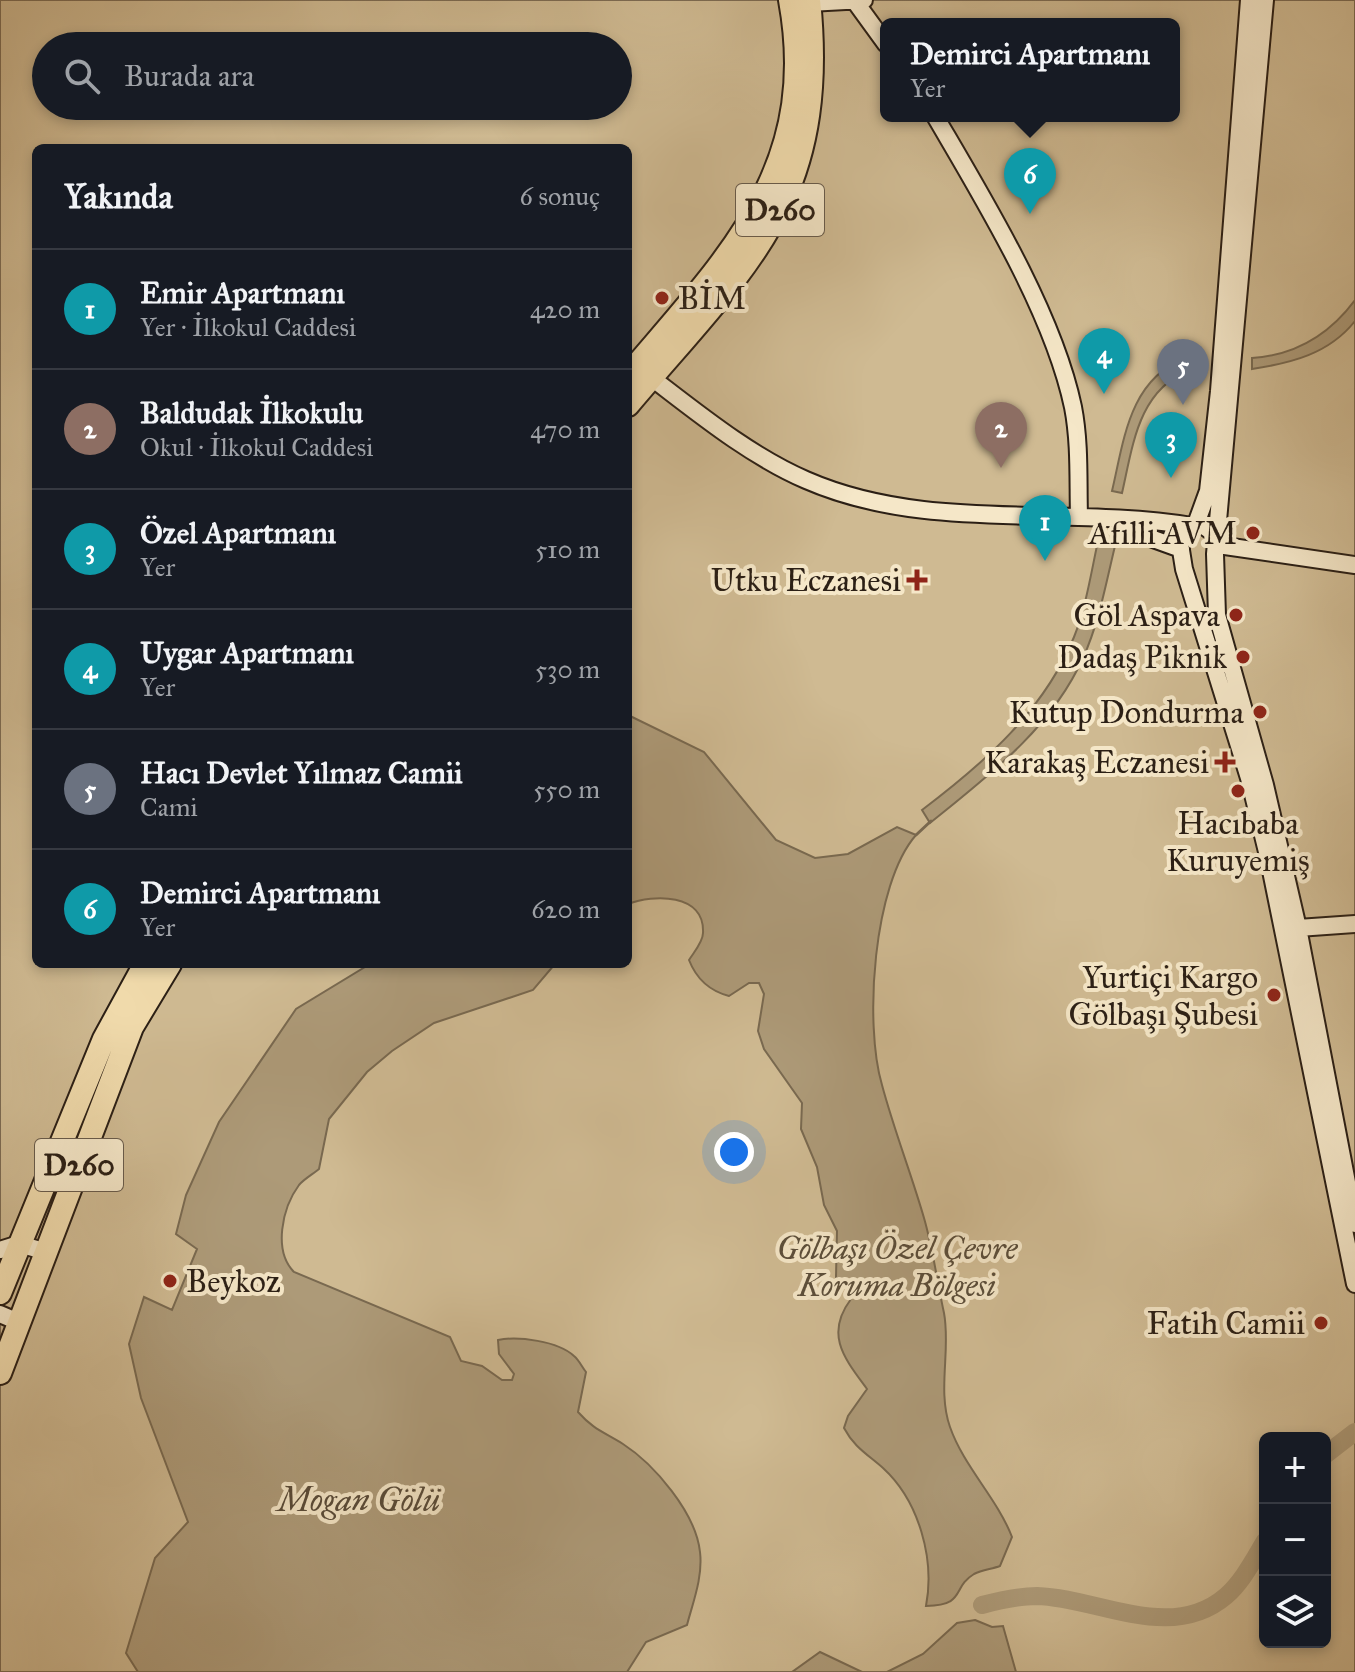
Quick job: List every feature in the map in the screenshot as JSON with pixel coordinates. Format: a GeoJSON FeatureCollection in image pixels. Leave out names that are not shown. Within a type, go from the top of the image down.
{"type":"FeatureCollection","features":[{"type":"Feature","properties":{"kind":"highway","name":"D260"},"geometry":{"type":"LineString","coordinates":[[632,393],[639,373],[716,274],[753,220],[777,171],[795,83],[803,1]]}},
{"type":"Feature","properties":{"kind":"highway","name":"D260"},"geometry":{"type":"LineString","coordinates":[[0,1293],[9,1247],[104,1039],[143,968]]}},
{"type":"Feature","properties":{"kind":"highway","name":"D260"},"geometry":{"type":"LineString","coordinates":[[0,1373],[132,1027],[168,968]]}},
{"type":"Feature","properties":{"kind":"street"},"geometry":{"type":"LineString","coordinates":[[854,0],[880,36]]}},
{"type":"Feature","properties":{"kind":"street"},"geometry":{"type":"LineString","coordinates":[[803,1],[864,0]]}},
{"type":"Feature","properties":{"kind":"street"},"geometry":{"type":"LineString","coordinates":[[1249,0],[1208,491],[1194,525],[1181,535],[1181,549],[1249,778],[1268,856],[1355,1284]]}},
{"type":"Feature","properties":{"kind":"street"},"geometry":{"type":"LineString","coordinates":[[1265,0],[1216,545],[1217,615],[1265,785],[1298,928],[1355,1224]]}},
{"type":"Feature","properties":{"kind":"street"},"geometry":{"type":"LineString","coordinates":[[938,122],[1009,248],[1062,366],[1075,419],[1079,517]]}},
{"type":"Feature","properties":{"kind":"street"},"geometry":{"type":"LineString","coordinates":[[639,373],[782,468],[841,493],[913,509],[1194,525],[1210,528],[1216,545]]}},
{"type":"Feature","properties":{"kind":"street"},"geometry":{"type":"LineString","coordinates":[[1116,519],[1145,536],[1181,549],[1194,561],[1203,562],[1216,545]]}},
{"type":"Feature","properties":{"kind":"street"},"geometry":{"type":"LineString","coordinates":[[1216,545],[1355,565]]}},
{"type":"Feature","properties":{"kind":"street"},"geometry":{"type":"LineString","coordinates":[[1298,928],[1355,924]]}},
{"type":"Feature","properties":{"kind":"street"},"geometry":{"type":"LineString","coordinates":[[9,1247],[47,1252]]}},
{"type":"Feature","properties":{"kind":"street"},"geometry":{"type":"LineString","coordinates":[[0,1314],[21,1323]]}},
{"type":"Feature","properties":{"kind":"green space","name":"Gölbaşı Özel Çevre Koruma Bölgesi"},"geometry":{"type":"Polygon","coordinates":[[[0,0],[1355,0],[1355,1672],[0,1672],[0,0]]]}},
{"type":"Feature","properties":{"kind":"water"},"geometry":{"type":"Polygon","coordinates":[[[1355,300],[1355,321],[1333,342],[1295,360],[1252,369],[1252,358],[1283,353],[1323,333],[1355,300]]]}},
{"type":"Feature","properties":{"kind":"water"},"geometry":{"type":"Polygon","coordinates":[[[1185,358],[1189,370],[1172,379],[1148,405],[1140,421],[1122,493],[1112,491],[1126,432],[1140,396],[1166,368],[1185,358]]]}},
{"type":"Feature","properties":{"kind":"water"},"geometry":{"type":"Polygon","coordinates":[[[1098,541],[1115,546],[1093,631],[1070,684],[1016,750],[930,823],[922,810],[968,774],[1010,734],[1046,689],[1061,664],[1082,614],[1098,541]]]}},
{"type":"Feature","properties":{"kind":"water"},"geometry":{"type":"Polygon","coordinates":[[[632,717],[704,752],[776,840],[815,858],[848,854],[897,827],[916,835],[901,857],[882,920],[874,992],[877,1059],[882,1085],[927,1230],[944,1313],[946,1413],[963,1456],[998,1509],[1012,1537],[1000,1566],[974,1574],[948,1603],[926,1606],[926,1550],[915,1514],[896,1481],[857,1445],[844,1428],[848,1416],[867,1389],[845,1357],[838,1335],[843,1312],[851,1299],[849,1290],[836,1277],[837,1231],[824,1205],[817,1167],[801,1129],[802,1103],[764,1049],[758,1031],[764,994],[759,983],[749,983],[729,996],[716,991],[700,978],[689,960],[703,936],[696,910],[676,900],[632,903],[632,717]]]}},
{"type":"Feature","properties":{"kind":"water","name":"Mogan Gölü"},"geometry":{"type":"Polygon","coordinates":[[[363,968],[552,968],[533,990],[434,1023],[367,1072],[329,1119],[319,1169],[293,1194],[284,1217],[282,1241],[287,1263],[294,1272],[450,1337],[461,1361],[482,1366],[502,1380],[512,1380],[514,1374],[499,1354],[498,1340],[527,1339],[548,1343],[577,1359],[586,1372],[578,1412],[594,1427],[635,1453],[660,1477],[691,1521],[700,1552],[699,1580],[687,1625],[646,1642],[627,1672],[138,1672],[126,1653],[155,1558],[188,1522],[141,1398],[129,1344],[144,1297],[172,1310],[197,1249],[176,1234],[186,1195],[219,1122],[296,1009],[363,968]]]}},
{"type":"Feature","properties":{"kind":"water"},"geometry":{"type":"Polygon","coordinates":[[[975,1620],[992,1627],[1003,1626],[1016,1672],[887,1672],[923,1654],[957,1623],[975,1620]]]}},
{"type":"Feature","properties":{"kind":"water"},"geometry":{"type":"Polygon","coordinates":[[[820,1652],[862,1672],[792,1672],[820,1652]]]}},
{"type":"Feature","properties":{"kind":"waterway"},"geometry":{"type":"LineString","coordinates":[[916,835],[931,821]]}},
{"type":"Feature","properties":{"kind":"waterway"},"geometry":{"type":"LineString","coordinates":[[1331,1450],[1355,1432]]}},
{"type":"Feature","properties":{"kind":"waterway"},"geometry":{"type":"LineString","coordinates":[[982,1605],[1037,1596],[1134,1614],[1182,1616],[1205,1610],[1226,1596],[1243,1577],[1259,1551]]}},
{"type":"Feature","properties":{"kind":"place","name":"Demirci Apartmanı"},"geometry":{"type":"Point","coordinates":[1030,214]}},
{"type":"Feature","properties":{"kind":"place","name":"BİM"},"geometry":{"type":"Point","coordinates":[662,298]}},
{"type":"Feature","properties":{"kind":"place","name":"Uygar Apartmanı"},"geometry":{"type":"Point","coordinates":[1104,394]}},
{"type":"Feature","properties":{"kind":"place","name":"Hacı Devlet Yılmaz Camii"},"geometry":{"type":"Point","coordinates":[1183,405]}},
{"type":"Feature","properties":{"kind":"place","name":"Baldudak İlkokulu"},"geometry":{"type":"Point","coordinates":[1001,468]}},
{"type":"Feature","properties":{"kind":"place","name":"Özel Apartmanı"},"geometry":{"type":"Point","coordinates":[1171,478]}},
{"type":"Feature","properties":{"kind":"place","name":"Afilli AVM"},"geometry":{"type":"Point","coordinates":[1253,533]}},
{"type":"Feature","properties":{"kind":"place","name":"Emir Apartmanı"},"geometry":{"type":"Point","coordinates":[1045,561]}},
{"type":"Feature","properties":{"kind":"place","name":"Utku Eczanesi"},"geometry":{"type":"Point","coordinates":[917,580]}},
{"type":"Feature","properties":{"kind":"place","name":"Göl Aspava"},"geometry":{"type":"Point","coordinates":[1236,615]}},
{"type":"Feature","properties":{"kind":"place","name":"Dadaş Piknik"},"geometry":{"type":"Point","coordinates":[1243,657]}},
{"type":"Feature","properties":{"kind":"place","name":"Kutup Dondurma"},"geometry":{"type":"Point","coordinates":[1260,712]}},
{"type":"Feature","properties":{"kind":"place","name":"Karakaş Eczanesi"},"geometry":{"type":"Point","coordinates":[1225,762]}},
{"type":"Feature","properties":{"kind":"place","name":"Hacıbaba Kuruyemiş"},"geometry":{"type":"Point","coordinates":[1238,791]}},
{"type":"Feature","properties":{"kind":"place","name":"Yurtiçi Kargo Gölbaşı Şubesi"},"geometry":{"type":"Point","coordinates":[1274,995]}},
{"type":"Feature","properties":{"kind":"place","name":"Beykoz"},"geometry":{"type":"Point","coordinates":[170,1281]}},
{"type":"Feature","properties":{"kind":"place","name":"Fatih Camii"},"geometry":{"type":"Point","coordinates":[1321,1323]}}]}
